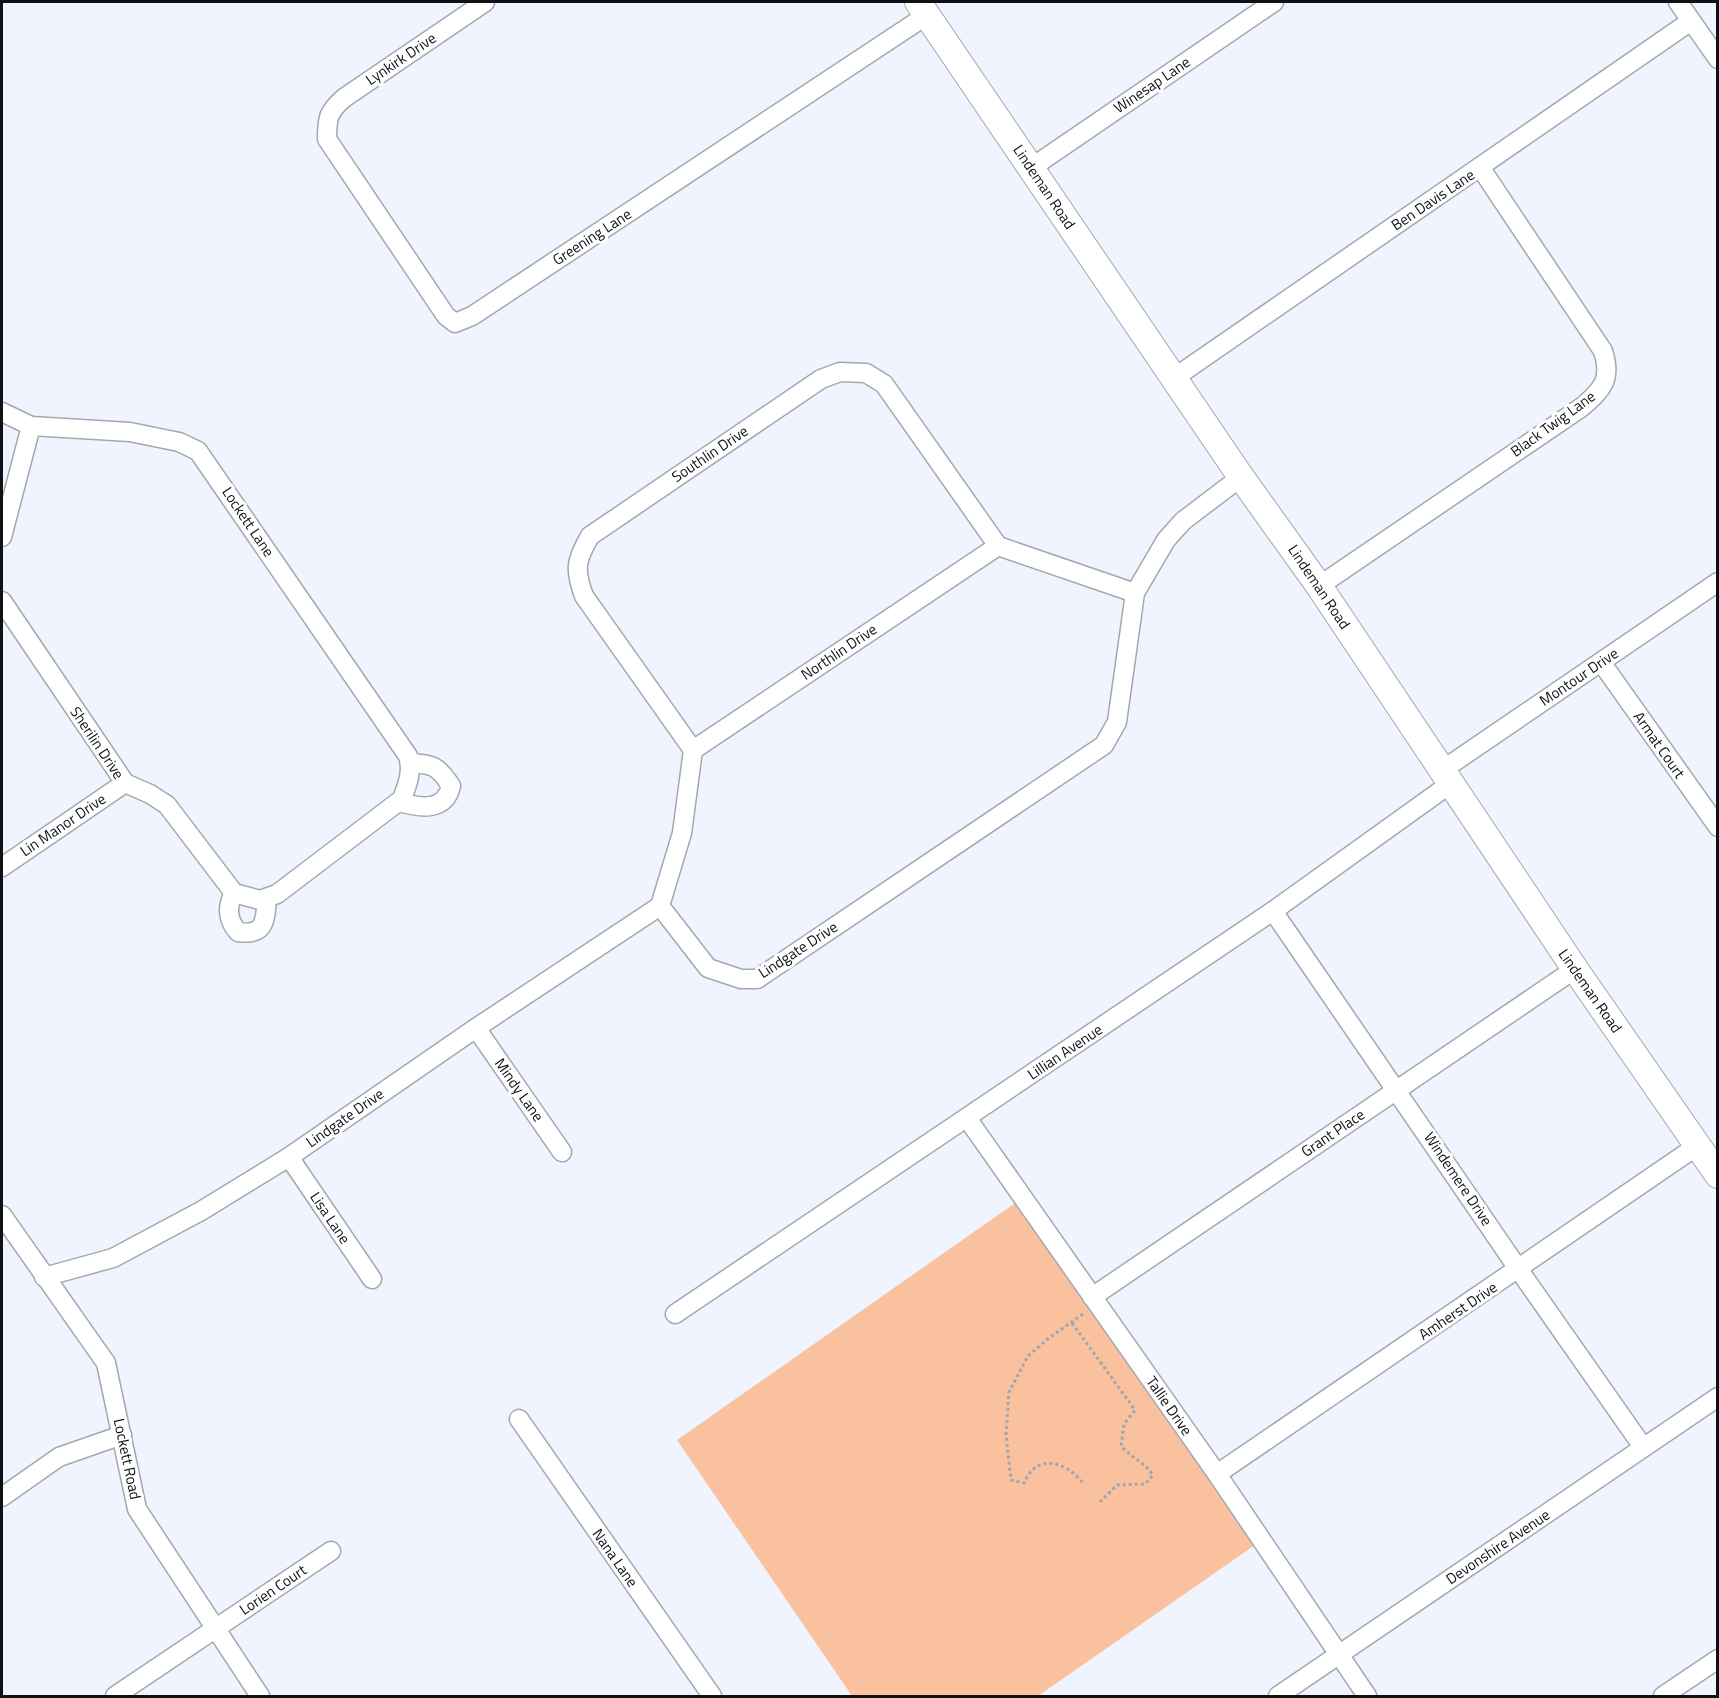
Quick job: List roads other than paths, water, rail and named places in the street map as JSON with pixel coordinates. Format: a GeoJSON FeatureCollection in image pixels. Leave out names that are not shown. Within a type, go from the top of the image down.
{"type":"FeatureCollection","features":[{"type":"Feature","properties":{"kind":"street","name":"Lynkirk Drive"},"geometry":{"type":"LineString","coordinates":[[327,124],[331,109],[344,98],[485,2]]}},
{"type":"Feature","properties":{"kind":"street","name":"Winesap Lane"},"geometry":{"type":"LineString","coordinates":[[1031,168],[1274,2]]}},
{"type":"Feature","properties":{"kind":"street"},"geometry":{"type":"LineString","coordinates":[[1678,2],[1718,59]]}},
{"type":"Feature","properties":{"kind":"street","name":"Greening Lane"},"geometry":{"type":"LineString","coordinates":[[327,124],[327,139],[446,316],[455,323],[472,316],[923,8]]}},
{"type":"Feature","properties":{"kind":"street","name":"Lindeman Road"},"geometry":{"type":"LineString","coordinates":[[923,8],[1241,477],[1319,586],[1575,969],[1718,1175]]}},
{"type":"Feature","properties":{"kind":"street","name":"Ben Davis Lane"},"geometry":{"type":"LineString","coordinates":[[1174,378],[1691,21]]}},
{"type":"Feature","properties":{"kind":"street","name":"Black Twig Lane"},"geometry":{"type":"LineString","coordinates":[[1319,586],[1582,406],[1599,391],[1605,380],[1607,366],[1603,351],[1480,167]]}},
{"type":"Feature","properties":{"kind":"street","name":"Southlin Drive"},"geometry":{"type":"LineString","coordinates":[[693,750],[584,596],[576,575],[579,555],[590,536],[821,379],[840,372],[866,373],[884,384],[998,546]]}},
{"type":"Feature","properties":{"kind":"street","name":"Lockett Lane"},"geometry":{"type":"LineString","coordinates":[[2,412],[31,426],[130,432],[179,442],[198,451],[402,747],[409,772]]}},
{"type":"Feature","properties":{"kind":"street"},"geometry":{"type":"LineString","coordinates":[[2,537],[31,426]]}},
{"type":"Feature","properties":{"kind":"street","name":"Lindgate Drive"},"geometry":{"type":"LineString","coordinates":[[44,1277],[113,1258],[201,1211],[289,1157],[476,1028],[660,906],[708,968],[741,979],[757,979],[1104,746],[1117,722],[1135,592],[1166,540],[1183,521],[1241,477]]}},
{"type":"Feature","properties":{"kind":"street"},"geometry":{"type":"LineString","coordinates":[[998,546],[1135,592]]}},
{"type":"Feature","properties":{"kind":"street","name":"Northlin Drive"},"geometry":{"type":"LineString","coordinates":[[693,750],[998,546]]}},
{"type":"Feature","properties":{"kind":"street","name":"Montour Drive"},"geometry":{"type":"LineString","coordinates":[[1445,777],[1601,662],[1718,582]]}},
{"type":"Feature","properties":{"kind":"street","name":"Sherilin Drive"},"geometry":{"type":"LineString","coordinates":[[2,601],[125,783],[150,794],[167,805],[234,893]]}},
{"type":"Feature","properties":{"kind":"street","name":"Armat Court"},"geometry":{"type":"LineString","coordinates":[[1601,662],[1718,827]]}},
{"type":"Feature","properties":{"kind":"street"},"geometry":{"type":"LineString","coordinates":[[660,906],[682,833],[693,750]]}},
{"type":"Feature","properties":{"kind":"street"},"geometry":{"type":"LineString","coordinates":[[267,898],[264,922],[259,930],[249,934],[238,932],[231,924],[229,902],[234,893],[260,900],[277,894],[399,802],[409,772],[430,764],[444,774],[451,786],[448,796],[440,804],[427,807],[399,802]]}},
{"type":"Feature","properties":{"kind":"street","name":"Lillian Avenue"},"geometry":{"type":"LineString","coordinates":[[675,1314],[1274,911],[1445,777]]}},
{"type":"Feature","properties":{"kind":"street","name":"Lin Manor Drive"},"geometry":{"type":"LineString","coordinates":[[2,867],[125,783]]}},
{"type":"Feature","properties":{"kind":"street","name":"Windemere Drive"},"geometry":{"type":"LineString","coordinates":[[1274,911],[1643,1447]]}},
{"type":"Feature","properties":{"kind":"street","name":"Grant Place"},"geometry":{"type":"LineString","coordinates":[[1094,1300],[1575,969]]}},
{"type":"Feature","properties":{"kind":"street","name":"Mindy Lane"},"geometry":{"type":"LineString","coordinates":[[476,1028],[562,1152]]}},
{"type":"Feature","properties":{"kind":"street","name":"Tallie Drive"},"geometry":{"type":"LineString","coordinates":[[967,1118],[1217,1474],[1367,1696]]}},
{"type":"Feature","properties":{"kind":"street","name":"Amherst Drive"},"geometry":{"type":"LineString","coordinates":[[1217,1474],[1697,1146]]}},
{"type":"Feature","properties":{"kind":"street","name":"Lisa Lane"},"geometry":{"type":"LineString","coordinates":[[289,1157],[372,1279]]}},
{"type":"Feature","properties":{"kind":"street","name":"Lockett Road"},"geometry":{"type":"LineString","coordinates":[[2,1215],[106,1363],[137,1509],[260,1696]]}},
{"type":"Feature","properties":{"kind":"street","name":"Devonshire Avenue"},"geometry":{"type":"LineString","coordinates":[[1278,1696],[1718,1396]]}},
{"type":"Feature","properties":{"kind":"street","name":"Nana Lane"},"geometry":{"type":"LineString","coordinates":[[519,1419],[712,1696]]}},
{"type":"Feature","properties":{"kind":"street"},"geometry":{"type":"LineString","coordinates":[[2,1497],[59,1457],[122,1435]]}},
{"type":"Feature","properties":{"kind":"street","name":"Lorien Court"},"geometry":{"type":"LineString","coordinates":[[115,1696],[331,1551]]}},
{"type":"Feature","properties":{"kind":"street"},"geometry":{"type":"LineString","coordinates":[[1663,1696],[1718,1659]]}}]}
